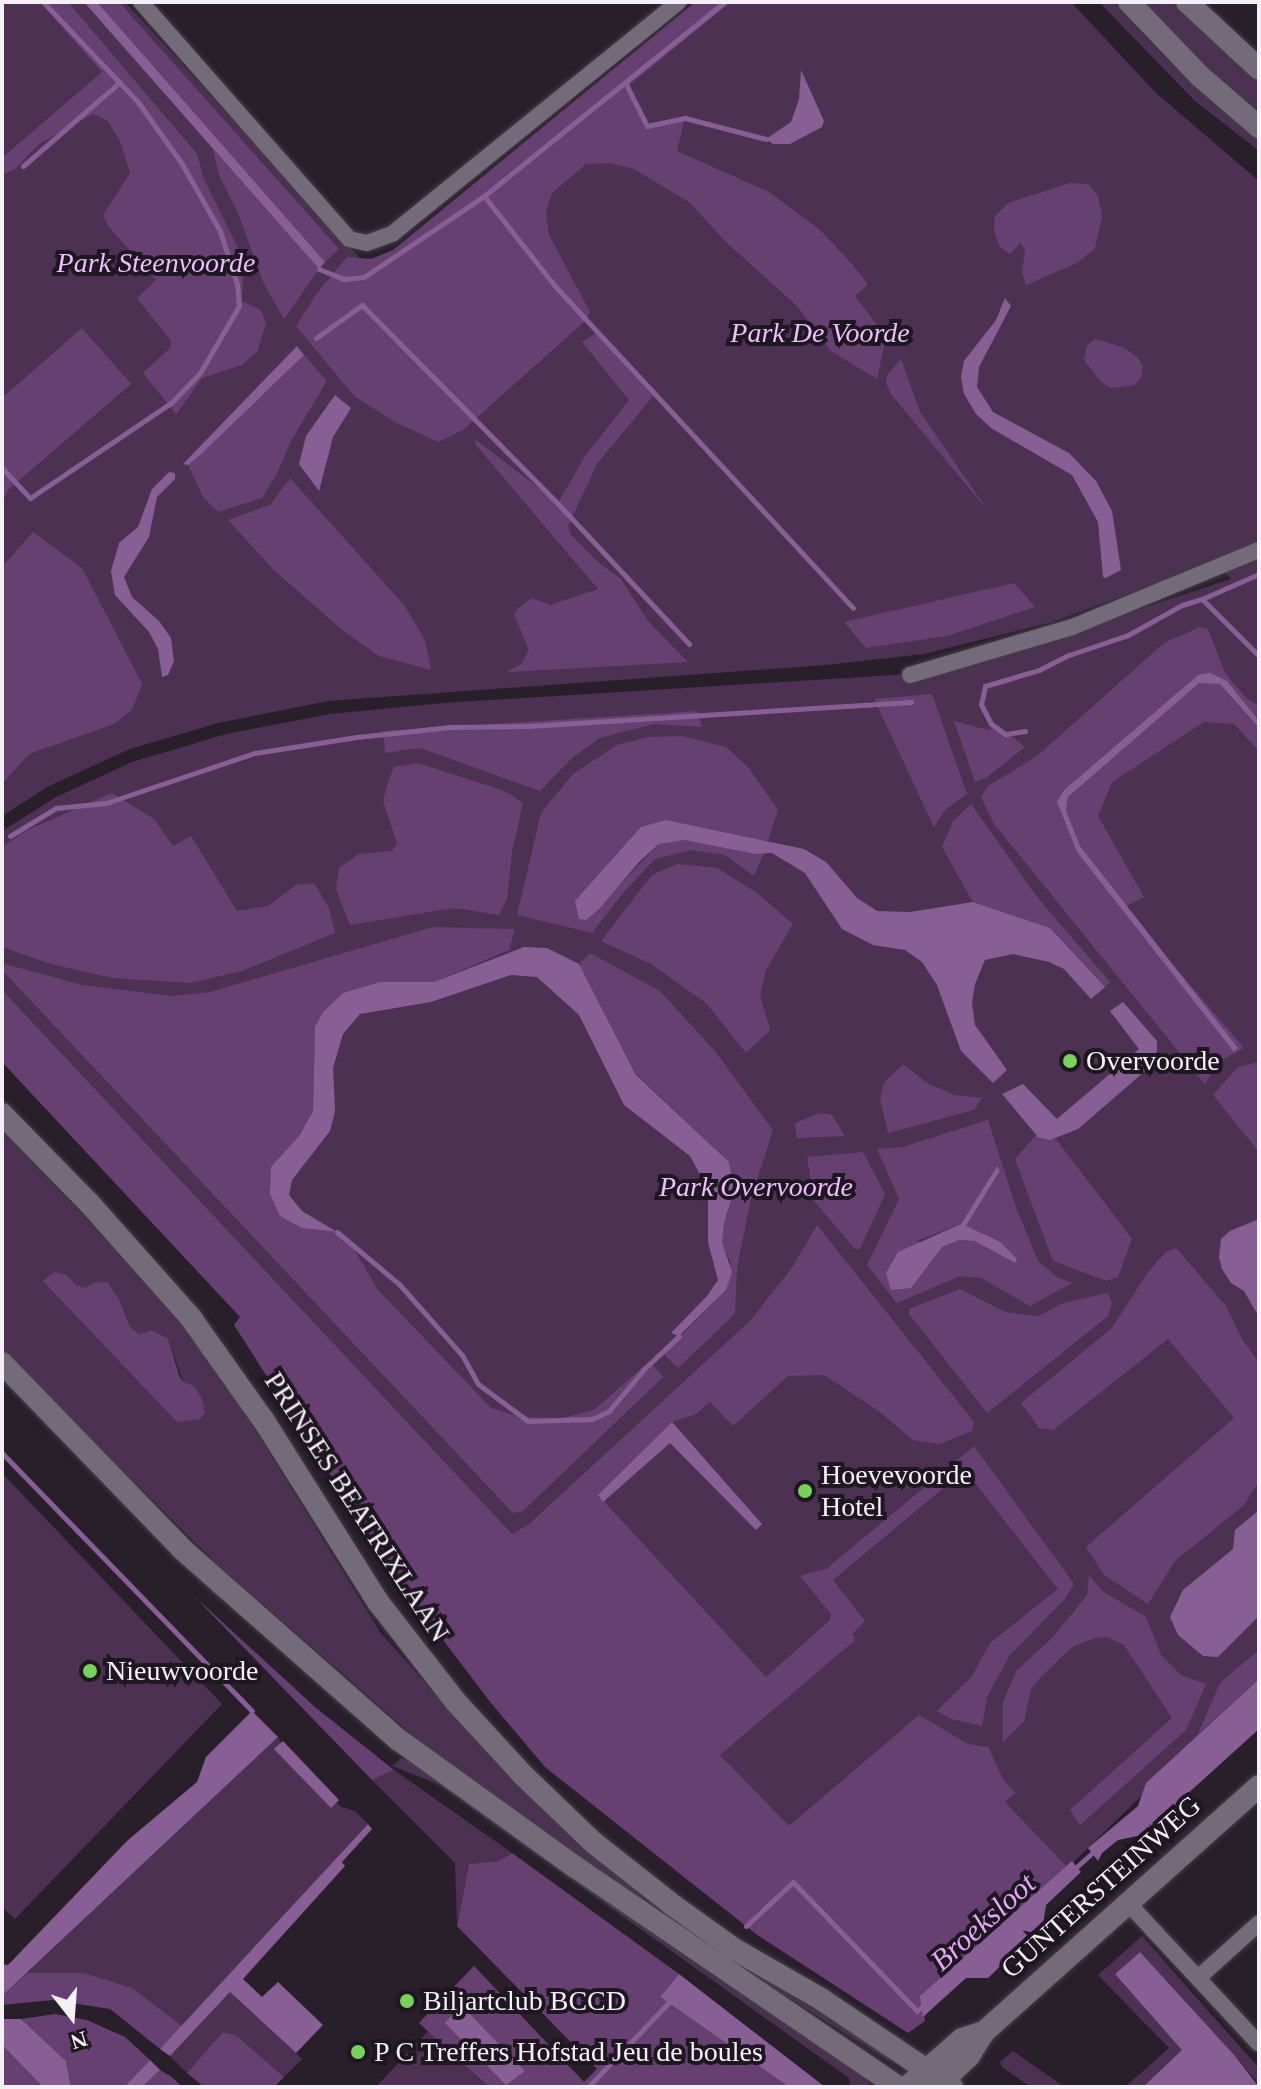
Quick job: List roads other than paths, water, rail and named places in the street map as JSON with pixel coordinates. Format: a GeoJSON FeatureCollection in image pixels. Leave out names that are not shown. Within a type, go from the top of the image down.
{"type":"FeatureCollection","features":[{"type":"Feature","properties":{"kind":"main road"},"geometry":{"type":"LineString","coordinates":[[1129,2],[1201,77],[1259,127]]}},
{"type":"Feature","properties":{"kind":"main road"},"geometry":{"type":"LineString","coordinates":[[1187,2],[1259,69]]}},
{"type":"Feature","properties":{"kind":"main road","name":"PRINSES BEATRIXLAAN"},"geometry":{"type":"LineString","coordinates":[[2,1114],[158,1278],[224,1360],[351,1563],[417,1656],[523,1775],[594,1843],[722,1940],[821,1999],[939,2081]]}},
{"type":"Feature","properties":{"kind":"main road"},"geometry":{"type":"LineString","coordinates":[[2,1363],[182,1549],[354,1703],[439,1771],[898,2087]]}},
{"type":"Feature","properties":{"kind":"main road","name":"GUNTERSTEINWEG"},"geometry":{"type":"LineString","coordinates":[[907,2087],[939,2081],[962,2039],[984,2032],[1259,1786]]}},
{"type":"Feature","properties":{"kind":"street"},"geometry":{"type":"LineString","coordinates":[[141,2],[349,239],[367,243],[392,234],[679,2]]}},
{"type":"Feature","properties":{"kind":"street"},"geometry":{"type":"LineString","coordinates":[[910,675],[1072,627],[1259,550]]}},
{"type":"Feature","properties":{"kind":"street"},"geometry":{"type":"LineString","coordinates":[[1128,1903],[1259,2044]]}},
{"type":"Feature","properties":{"kind":"street"},"geometry":{"type":"LineString","coordinates":[[1198,1978],[1259,1923]]}},
{"type":"Feature","properties":{"kind":"waterway"},"geometry":{"type":"LineString","coordinates":[[2,468],[30,498],[171,403],[200,373],[239,306],[237,284],[220,231],[182,164],[138,102],[43,2]]}},
{"type":"Feature","properties":{"kind":"waterway"},"geometry":{"type":"LineString","coordinates":[[319,269],[344,279],[364,277],[484,196],[724,2]]}},
{"type":"Feature","properties":{"kind":"waterway"},"geometry":{"type":"LineString","coordinates":[[23,166],[120,82]]}},
{"type":"Feature","properties":{"kind":"waterway"},"geometry":{"type":"LineString","coordinates":[[626,84],[647,126],[685,118],[766,139]]}},
{"type":"Feature","properties":{"kind":"waterway"},"geometry":{"type":"LineString","coordinates":[[484,196],[554,285],[853,608]]}},
{"type":"Feature","properties":{"kind":"waterway"},"geometry":{"type":"LineString","coordinates":[[316,338],[362,305],[560,506],[689,644]]}},
{"type":"Feature","properties":{"kind":"waterway"},"geometry":{"type":"LineString","coordinates":[[1202,599],[1259,574]]}},
{"type":"Feature","properties":{"kind":"waterway"},"geometry":{"type":"LineString","coordinates":[[1025,731],[1005,734],[991,724],[981,704],[985,686],[1039,670],[1069,655],[1128,635],[1182,605],[1202,599],[1259,656]]}},
{"type":"Feature","properties":{"kind":"waterway"},"geometry":{"type":"LineString","coordinates":[[10,836],[56,808],[106,803],[255,753],[357,737],[450,727],[528,726],[911,702]]}},
{"type":"Feature","properties":{"kind":"waterway"},"geometry":{"type":"LineString","coordinates":[[337,1232],[399,1284],[462,1355],[478,1384],[528,1421],[592,1419],[609,1411],[644,1369],[679,1336]]}},
{"type":"Feature","properties":{"kind":"waterway"},"geometry":{"type":"LineString","coordinates":[[2,1453],[252,1711]]}},
{"type":"Feature","properties":{"kind":"waterway","name":"Broeksloot"},"geometry":{"type":"LineString","coordinates":[[1072,1871],[1095,1850]]}},
{"type":"Feature","properties":{"kind":"waterway","name":"Broeksloot"},"geometry":{"type":"LineString","coordinates":[[746,1926],[793,1882],[917,2011],[926,2003]]}},
{"type":"Feature","properties":{"kind":"waterway","name":"Broeksloot"},"geometry":{"type":"LineString","coordinates":[[588,2087],[673,1998]]}},
{"type":"Feature","properties":{"kind":"place","name":"Overvoorde"},"geometry":{"type":"Point","coordinates":[1070,1061]}},
{"type":"Feature","properties":{"kind":"place","name":"Hoevevoorde Hotel"},"geometry":{"type":"Point","coordinates":[805,1491]}},
{"type":"Feature","properties":{"kind":"place","name":"Nieuwvoorde"},"geometry":{"type":"Point","coordinates":[90,1671]}},
{"type":"Feature","properties":{"kind":"place","name":"Biljartclub BCCD"},"geometry":{"type":"Point","coordinates":[407,2001]}},
{"type":"Feature","properties":{"kind":"place","name":"P C Treffers Hofstad Jeu de boules"},"geometry":{"type":"Point","coordinates":[358,2052]}},
{"type":"Feature","properties":{"kind":"park label","name":"Park Steenvoorde"},"geometry":{"type":"Point","coordinates":[156,263]}},
{"type":"Feature","properties":{"kind":"park label","name":"Park De Voorde"},"geometry":{"type":"Point","coordinates":[820,333]}},
{"type":"Feature","properties":{"kind":"park label","name":"Park Overvoorde"},"geometry":{"type":"Point","coordinates":[756,1187]}}]}
